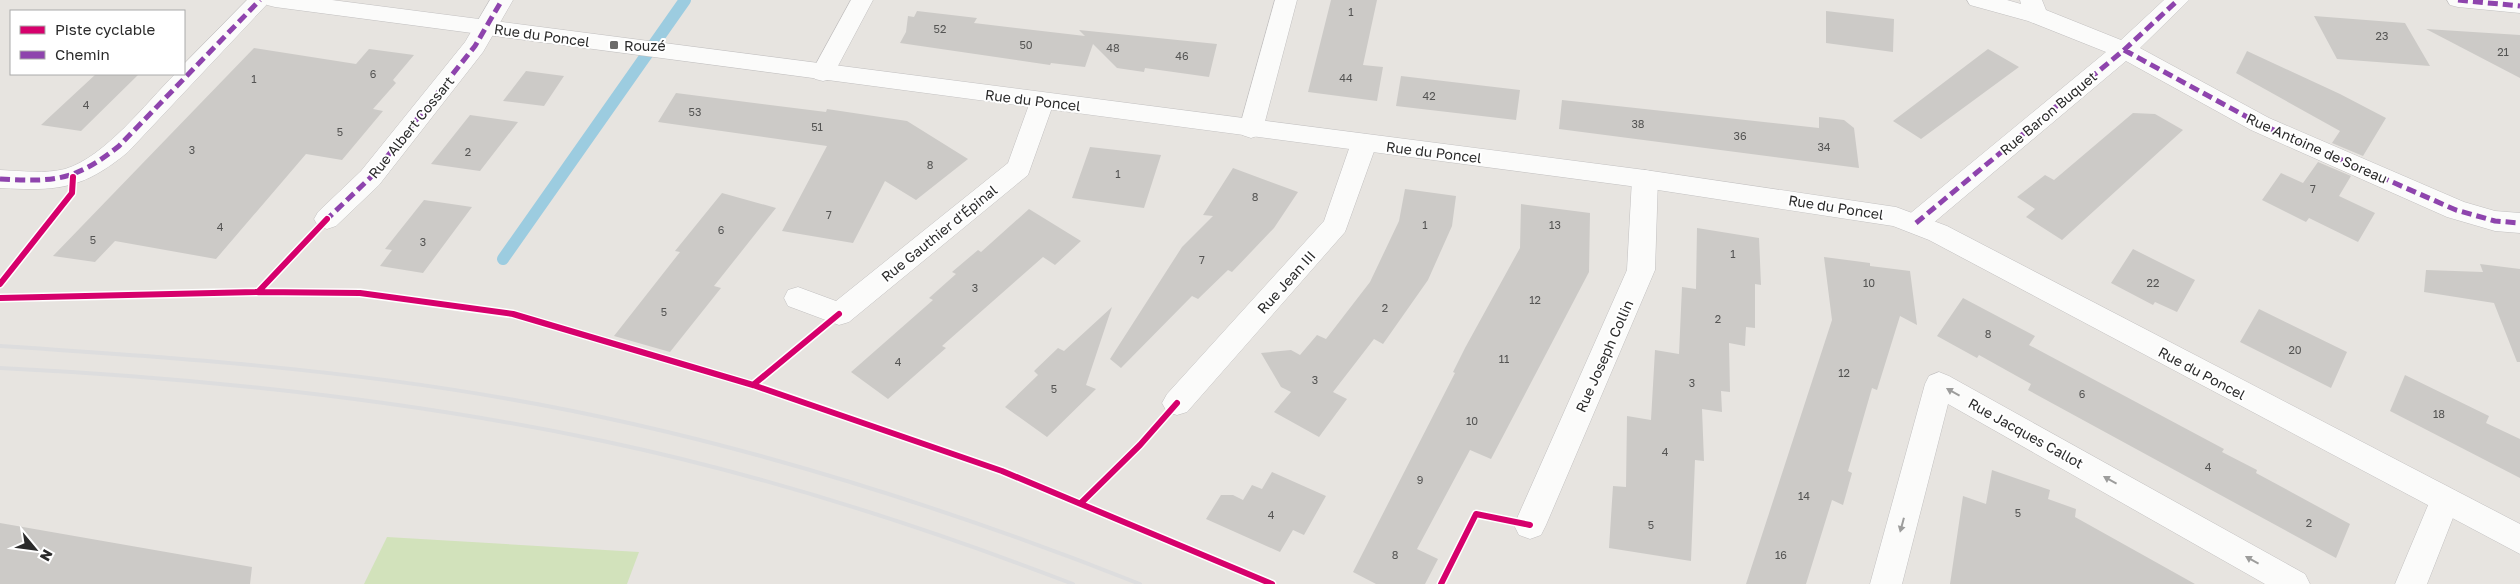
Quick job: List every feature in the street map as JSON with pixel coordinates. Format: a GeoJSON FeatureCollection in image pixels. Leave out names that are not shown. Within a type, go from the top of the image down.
{"type":"FeatureCollection","features":[{"type":"Feature","properties":{"kind":"street"},"geometry":{"type":"LineString","coordinates":[[0,179],[48,182],[74,177],[98,164],[119,146],[260,0]]}},
{"type":"Feature","properties":{"kind":"street","name":"Rue du Poncel"},"geometry":{"type":"LineString","coordinates":[[276,0],[1042,102],[1645,179],[1866,211],[1916,223],[2520,540]]}},
{"type":"Feature","properties":{"kind":"street","name":"Rue Albert Cossart"},"geometry":{"type":"LineString","coordinates":[[327,219],[370,178],[475,46],[494,9],[502,0]]}},
{"type":"Feature","properties":{"kind":"street"},"geometry":{"type":"LineString","coordinates":[[823,73],[862,0]]}},
{"type":"Feature","properties":{"kind":"street"},"geometry":{"type":"LineString","coordinates":[[1251,129],[1286,0]]}},
{"type":"Feature","properties":{"kind":"street","name":"Rue Antoine de Soreau"},"geometry":{"type":"LineString","coordinates":[[1978,0],[2034,8],[2124,50],[2278,132],[2456,210],[2495,221],[2520,223]]}},
{"type":"Feature","properties":{"kind":"street","name":"Rue Baron Buquet"},"geometry":{"type":"LineString","coordinates":[[1916,223],[2124,50],[2178,0]]}},
{"type":"Feature","properties":{"kind":"street"},"geometry":{"type":"LineString","coordinates":[[2458,0],[2520,6]]}},
{"type":"Feature","properties":{"kind":"street","name":"Rue Gauthier d'Épinal"},"geometry":{"type":"LineString","coordinates":[[798,298],[839,314],[847,308],[1019,168],[1042,102]]}},
{"type":"Feature","properties":{"kind":"street","name":"Rue Jean III"},"geometry":{"type":"LineString","coordinates":[[1178,403],[1336,225],[1364,143]]}},
{"type":"Feature","properties":{"kind":"street","name":"Rue Joseph Collin"},"geometry":{"type":"LineString","coordinates":[[1530,525],[1641,270],[1645,179]]}},
{"type":"Feature","properties":{"kind":"street","name":"Rue Jacques Callot"},"geometry":{"type":"LineString","coordinates":[[1886,584],[1939,384],[2294,584]]}},
{"type":"Feature","properties":{"kind":"street"},"geometry":{"type":"LineString","coordinates":[[2411,584],[2445,500]]}},
{"type":"Feature","properties":{"kind":"green space"},"geometry":{"type":"Polygon","coordinates":[[[387,537],[639,552],[627,584],[364,584],[387,537]]]}},
{"type":"Feature","properties":{"kind":"building"},"geometry":{"type":"Polygon","coordinates":[[[1331,0],[1377,0],[1363,65],[1383,67],[1377,101],[1308,92],[1331,0]]]}},
{"type":"Feature","properties":{"kind":"building"},"geometry":{"type":"Polygon","coordinates":[[[917,11],[977,18],[974,23],[1085,36],[1079,30],[1217,44],[1209,77],[1145,68],[1144,72],[1117,68],[1093,44],[1085,67],[1051,63],[1050,65],[900,43],[906,32],[908,16],[914,17],[917,11]]]}},
{"type":"Feature","properties":{"kind":"building"},"geometry":{"type":"Polygon","coordinates":[[[1826,11],[1894,19],[1893,52],[1826,43],[1826,11]]]}},
{"type":"Feature","properties":{"kind":"building"},"geometry":{"type":"Polygon","coordinates":[[[2314,16],[2405,23],[2430,66],[2337,59],[2314,16]]]}},
{"type":"Feature","properties":{"kind":"building"},"geometry":{"type":"Polygon","coordinates":[[[2426,29],[2520,35],[2520,78],[2426,29]]]}},
{"type":"Feature","properties":{"kind":"building"},"geometry":{"type":"Polygon","coordinates":[[[254,48],[356,64],[369,49],[414,55],[393,80],[396,83],[373,109],[383,111],[342,160],[306,154],[216,259],[115,241],[95,262],[53,256],[254,48]]]}},
{"type":"Feature","properties":{"kind":"building"},"geometry":{"type":"Polygon","coordinates":[[[1988,49],[2019,67],[1921,139],[1893,121],[1988,49]]]}},
{"type":"Feature","properties":{"kind":"building"},"geometry":{"type":"Polygon","coordinates":[[[2247,51],[2340,94],[2386,118],[2363,156],[2332,143],[2340,131],[2236,73],[2247,51]]]}},
{"type":"Feature","properties":{"kind":"building"},"geometry":{"type":"Polygon","coordinates":[[[526,71],[564,76],[544,106],[503,101],[526,71]]]}},
{"type":"Feature","properties":{"kind":"building"},"geometry":{"type":"Polygon","coordinates":[[[95,75],[138,75],[81,131],[41,125],[95,75]]]}},
{"type":"Feature","properties":{"kind":"building"},"geometry":{"type":"Polygon","coordinates":[[[1401,76],[1520,90],[1516,120],[1396,106],[1401,76]]]}},
{"type":"Feature","properties":{"kind":"building"},"geometry":{"type":"Polygon","coordinates":[[[676,93],[826,112],[827,109],[907,121],[968,159],[916,200],[885,181],[853,243],[782,231],[827,146],[658,122],[676,93]]]}},
{"type":"Feature","properties":{"kind":"building"},"geometry":{"type":"Polygon","coordinates":[[[1562,100],[1819,128],[1819,117],[1844,120],[1854,128],[1859,168],[1559,129],[1562,100]]]}},
{"type":"Feature","properties":{"kind":"building"},"geometry":{"type":"Polygon","coordinates":[[[2133,113],[2155,114],[2183,130],[2062,240],[2026,217],[2035,209],[2017,197],[2045,175],[2054,180],[2133,113]]]}},
{"type":"Feature","properties":{"kind":"building"},"geometry":{"type":"Polygon","coordinates":[[[470,115],[518,122],[480,171],[431,164],[470,115]]]}},
{"type":"Feature","properties":{"kind":"building"},"geometry":{"type":"Polygon","coordinates":[[[1090,147],[1161,155],[1144,208],[1072,198],[1090,147]]]}},
{"type":"Feature","properties":{"kind":"building"},"geometry":{"type":"Polygon","coordinates":[[[2318,162],[2351,176],[2339,196],[2375,213],[2358,242],[2309,218],[2306,222],[2262,200],[2281,173],[2303,183],[2318,162]]]}},
{"type":"Feature","properties":{"kind":"building"},"geometry":{"type":"Polygon","coordinates":[[[1233,168],[1298,192],[1274,228],[1232,272],[1228,270],[1198,299],[1192,296],[1121,368],[1110,359],[1182,247],[1213,216],[1203,215],[1233,168]]]}},
{"type":"Feature","properties":{"kind":"building"},"geometry":{"type":"Polygon","coordinates":[[[1405,189],[1456,196],[1452,226],[1428,280],[1383,344],[1374,339],[1333,392],[1347,399],[1319,437],[1274,412],[1291,392],[1281,387],[1261,353],[1291,350],[1300,355],[1317,335],[1326,339],[1370,282],[1399,221],[1405,189]]]}},
{"type":"Feature","properties":{"kind":"building"},"geometry":{"type":"Polygon","coordinates":[[[722,193],[776,208],[714,286],[721,288],[670,352],[614,336],[680,252],[675,251],[722,193]]]}},
{"type":"Feature","properties":{"kind":"building"},"geometry":{"type":"Polygon","coordinates":[[[424,200],[472,207],[423,273],[380,266],[392,250],[385,249],[424,200]]]}},
{"type":"Feature","properties":{"kind":"building"},"geometry":{"type":"Polygon","coordinates":[[[1521,204],[1590,213],[1589,272],[1491,459],[1470,450],[1417,549],[1438,559],[1425,584],[1376,584],[1353,572],[1455,373],[1453,372],[1465,348],[1520,248],[1521,204]]]}},
{"type":"Feature","properties":{"kind":"building"},"geometry":{"type":"Polygon","coordinates":[[[1029,209],[1081,241],[1055,265],[1043,257],[942,346],[946,348],[888,399],[851,372],[933,300],[929,298],[956,274],[952,272],[978,250],[981,252],[1029,209]]]}},
{"type":"Feature","properties":{"kind":"building"},"geometry":{"type":"Polygon","coordinates":[[[1697,228],[1759,238],[1761,285],[1755,284],[1755,328],[1746,327],[1745,346],[1729,343],[1730,392],[1721,391],[1722,412],[1702,409],[1704,461],[1695,460],[1691,561],[1609,548],[1613,486],[1626,487],[1627,416],[1651,420],[1655,350],[1679,354],[1682,287],[1696,289],[1697,228]]]}},
{"type":"Feature","properties":{"kind":"building"},"geometry":{"type":"Polygon","coordinates":[[[2133,249],[2195,280],[2177,312],[2155,302],[2153,305],[2111,283],[2133,249]]]}},
{"type":"Feature","properties":{"kind":"building"},"geometry":{"type":"Polygon","coordinates":[[[1824,257],[1910,271],[1917,325],[1900,316],[1877,390],[1872,388],[1848,471],[1852,473],[1843,505],[1832,500],[1806,584],[1746,584],[1832,320],[1824,257]]]}},
{"type":"Feature","properties":{"kind":"building"},"geometry":{"type":"Polygon","coordinates":[[[2480,264],[2520,269],[2520,362],[2517,362],[2494,303],[2424,292],[2426,270],[2483,272],[2480,264]]]}},
{"type":"Feature","properties":{"kind":"building"},"geometry":{"type":"Polygon","coordinates":[[[1963,298],[2035,336],[2029,345],[2224,449],[2222,452],[2257,470],[2256,473],[2350,524],[2336,558],[2028,390],[2031,384],[1979,355],[1977,358],[1937,336],[1963,298]]]}},
{"type":"Feature","properties":{"kind":"building"},"geometry":{"type":"Polygon","coordinates":[[[1112,307],[1086,385],[1096,389],[1047,437],[1005,407],[1038,375],[1034,371],[1058,348],[1064,351],[1112,307]]]}},
{"type":"Feature","properties":{"kind":"building"},"geometry":{"type":"Polygon","coordinates":[[[2259,309],[2347,352],[2331,388],[2240,342],[2259,309]]]}},
{"type":"Feature","properties":{"kind":"building"},"geometry":{"type":"Polygon","coordinates":[[[2405,375],[2489,416],[2486,423],[2520,439],[2520,478],[2390,411],[2405,375]]]}},
{"type":"Feature","properties":{"kind":"building"},"geometry":{"type":"Polygon","coordinates":[[[1992,470],[2050,490],[2048,499],[2076,509],[2075,517],[2195,584],[1950,584],[1963,496],[1986,504],[1992,470]]]}},
{"type":"Feature","properties":{"kind":"building"},"geometry":{"type":"Polygon","coordinates":[[[1272,472],[1326,496],[1304,535],[1293,530],[1280,552],[1206,519],[1221,495],[1233,495],[1243,500],[1252,485],[1262,489],[1272,472]]]}},
{"type":"Feature","properties":{"kind":"building"},"geometry":{"type":"Polygon","coordinates":[[[0,523],[252,567],[250,584],[0,584],[0,523]]]}},
{"type":"Feature","properties":{"kind":"waterway"},"geometry":{"type":"LineString","coordinates":[[503,259],[685,0]]}},
{"type":"Feature","properties":{"kind":"railway"},"geometry":{"type":"LineString","coordinates":[[0,346],[255,365],[319,372],[446,389],[590,415],[750,453],[829,475],[985,526],[1140,584]]}},
{"type":"Feature","properties":{"kind":"railway"},"geometry":{"type":"LineString","coordinates":[[0,368],[228,384],[303,392],[453,413],[603,441],[723,469],[841,503],[958,542],[1073,584]]}},
{"type":"Feature","properties":{"kind":"marked path"},"geometry":{"type":"LineString","coordinates":[[0,179],[37,181],[64,178],[89,168],[103,159],[119,146],[260,0]]}},
{"type":"Feature","properties":{"kind":"marked path"},"geometry":{"type":"LineString","coordinates":[[325,221],[370,178],[475,46],[502,0]]}},
{"type":"Feature","properties":{"kind":"marked path"},"geometry":{"type":"LineString","coordinates":[[1916,223],[2124,50],[2178,0]]}},
{"type":"Feature","properties":{"kind":"marked path"},"geometry":{"type":"LineString","coordinates":[[2458,0],[2520,6]]}},
{"type":"Feature","properties":{"kind":"marked path"},"geometry":{"type":"LineString","coordinates":[[2124,50],[2260,124],[2456,210],[2495,221],[2520,223]]}},
{"type":"Feature","properties":{"kind":"cycle path"},"geometry":{"type":"LineString","coordinates":[[0,284],[72,193],[73,177]]}},
{"type":"Feature","properties":{"kind":"cycle path"},"geometry":{"type":"LineString","coordinates":[[258,292],[327,219]]}},
{"type":"Feature","properties":{"kind":"cycle path"},"geometry":{"type":"LineString","coordinates":[[0,298],[258,292],[360,293],[513,314],[753,385],[1002,471],[1272,584]]}},
{"type":"Feature","properties":{"kind":"cycle path"},"geometry":{"type":"LineString","coordinates":[[753,385],[839,314]]}},
{"type":"Feature","properties":{"kind":"cycle path"},"geometry":{"type":"LineString","coordinates":[[1081,503],[1140,445],[1177,403]]}},
{"type":"Feature","properties":{"kind":"cycle path"},"geometry":{"type":"LineString","coordinates":[[1441,584],[1476,514],[1530,525]]}},
{"type":"Feature","properties":{"kind":"place","name":"Rouzé"},"geometry":{"type":"Point","coordinates":[614,45]}}]}
